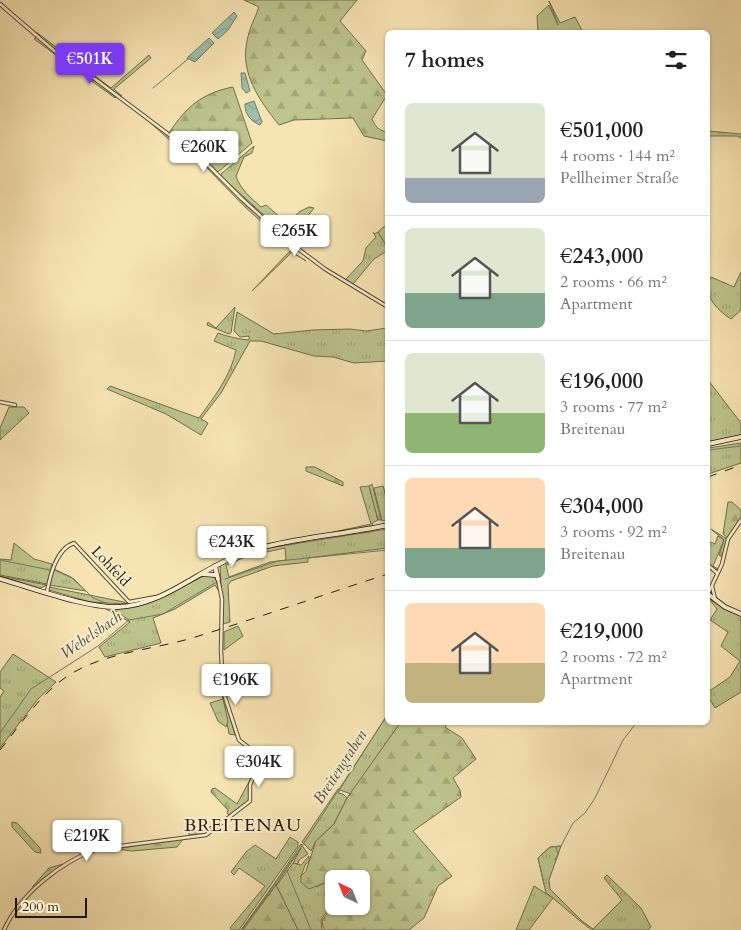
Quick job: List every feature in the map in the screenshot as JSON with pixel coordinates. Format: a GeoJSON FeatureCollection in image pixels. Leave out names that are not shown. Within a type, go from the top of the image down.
{"type":"FeatureCollection","features":[{"type":"Feature","properties":{"kind":"main road"},"geometry":{"type":"LineString","coordinates":[[710,444],[741,437]]}},
{"type":"Feature","properties":{"kind":"main road"},"geometry":{"type":"LineString","coordinates":[[0,579],[79,601],[112,607],[132,605],[157,598],[214,567],[260,548],[385,526]]}},
{"type":"Feature","properties":{"kind":"main road"},"geometry":{"type":"LineString","coordinates":[[199,575],[217,577],[214,567]]}},
{"type":"Feature","properties":{"kind":"main road"},"geometry":{"type":"LineString","coordinates":[[710,596],[741,614]]}},
{"type":"Feature","properties":{"kind":"street"},"geometry":{"type":"LineString","coordinates":[[0,4],[65,60],[95,78],[204,161],[242,199],[293,245],[325,268],[385,305]]}},
{"type":"Feature","properties":{"kind":"street"},"geometry":{"type":"LineString","coordinates":[[0,402],[15,406]]}},
{"type":"Feature","properties":{"kind":"street"},"geometry":{"type":"LineString","coordinates":[[710,591],[722,564],[728,539],[741,520]]}},
{"type":"Feature","properties":{"kind":"street","name":"Lohfeld"},"geometry":{"type":"LineString","coordinates":[[47,592],[55,564],[67,546],[74,543],[129,602],[156,596],[157,598]]}},
{"type":"Feature","properties":{"kind":"street"},"geometry":{"type":"LineString","coordinates":[[710,567],[717,573]]}},
{"type":"Feature","properties":{"kind":"street"},"geometry":{"type":"LineString","coordinates":[[4,930],[17,909],[36,889],[53,874],[84,854],[97,849],[206,835],[250,800],[250,784],[261,757],[239,740],[235,733],[223,691],[221,650],[222,599],[217,577]]}},
{"type":"Feature","properties":{"kind":"street"},"geometry":{"type":"LineString","coordinates":[[712,588],[716,601]]}},
{"type":"Feature","properties":{"kind":"green space"},"geometry":{"type":"Polygon","coordinates":[[[244,0],[357,0],[340,21],[366,51],[362,60],[385,92],[385,98],[372,119],[378,128],[385,132],[385,141],[364,136],[353,118],[294,120],[279,125],[258,96],[246,64],[247,41],[259,7],[244,0]]]}},
{"type":"Feature","properties":{"kind":"green space"},"geometry":{"type":"Polygon","coordinates":[[[549,1],[560,23],[575,17],[582,30],[538,30],[537,16],[549,5],[558,25],[549,1]]]}},
{"type":"Feature","properties":{"kind":"green space"},"geometry":{"type":"Polygon","coordinates":[[[36,32],[111,88],[149,55],[151,58],[114,89],[122,96],[120,97],[35,34],[36,32]]]}},
{"type":"Feature","properties":{"kind":"green space"},"geometry":{"type":"Polygon","coordinates":[[[36,37],[55,53],[116,97],[34,39],[36,37]]]}},
{"type":"Feature","properties":{"kind":"green space"},"geometry":{"type":"Polygon","coordinates":[[[233,87],[252,143],[218,172],[169,133],[196,102],[212,93],[233,87]]]}},
{"type":"Feature","properties":{"kind":"green space"},"geometry":{"type":"Polygon","coordinates":[[[145,118],[202,162],[290,247],[246,208],[202,163],[173,143],[145,118]]]}},
{"type":"Feature","properties":{"kind":"green space"},"geometry":{"type":"Polygon","coordinates":[[[710,131],[741,134],[741,138],[737,136],[710,136],[710,131]]]}},
{"type":"Feature","properties":{"kind":"green space"},"geometry":{"type":"Polygon","coordinates":[[[254,146],[252,153],[244,157],[236,176],[240,185],[250,197],[261,207],[266,205],[288,224],[299,212],[309,207],[314,208],[292,236],[286,235],[222,177],[221,174],[254,146]]]}},
{"type":"Feature","properties":{"kind":"green space"},"geometry":{"type":"Polygon","coordinates":[[[385,226],[385,244],[378,232],[385,226]]]}},
{"type":"Feature","properties":{"kind":"green space"},"geometry":{"type":"Polygon","coordinates":[[[373,232],[375,234],[378,232],[385,244],[385,252],[374,259],[353,284],[346,279],[363,261],[366,248],[376,237],[373,232]]]}},
{"type":"Feature","properties":{"kind":"green space"},"geometry":{"type":"Polygon","coordinates":[[[290,251],[292,252],[252,291],[290,251]]]}},
{"type":"Feature","properties":{"kind":"green space"},"geometry":{"type":"Polygon","coordinates":[[[741,272],[741,310],[731,319],[720,311],[710,298],[711,277],[734,287],[741,272]]]}},
{"type":"Feature","properties":{"kind":"green space"},"geometry":{"type":"Polygon","coordinates":[[[235,307],[231,333],[229,334],[207,325],[208,322],[216,328],[235,307]]]}},
{"type":"Feature","properties":{"kind":"green space"},"geometry":{"type":"Polygon","coordinates":[[[237,312],[274,334],[313,330],[350,329],[366,331],[385,328],[385,361],[354,363],[333,357],[314,356],[261,341],[250,341],[221,393],[201,419],[208,423],[201,435],[166,414],[107,389],[110,386],[199,418],[216,394],[234,360],[236,350],[214,341],[218,333],[233,338],[249,340],[249,336],[240,337],[234,331],[237,312]]]}},
{"type":"Feature","properties":{"kind":"green space"},"geometry":{"type":"Polygon","coordinates":[[[710,383],[741,423],[741,435],[710,442],[710,383]]]}},
{"type":"Feature","properties":{"kind":"green space"},"geometry":{"type":"Polygon","coordinates":[[[9,407],[24,407],[29,413],[0,440],[0,428],[9,407]]]}},
{"type":"Feature","properties":{"kind":"green space"},"geometry":{"type":"Polygon","coordinates":[[[741,443],[741,463],[710,473],[710,448],[741,443]]]}},
{"type":"Feature","properties":{"kind":"green space"},"geometry":{"type":"Polygon","coordinates":[[[306,467],[315,467],[343,482],[343,486],[306,471],[306,467]]]}},
{"type":"Feature","properties":{"kind":"green space"},"geometry":{"type":"Polygon","coordinates":[[[372,484],[381,520],[378,520],[369,486],[372,484]]]}},
{"type":"Feature","properties":{"kind":"green space"},"geometry":{"type":"Polygon","coordinates":[[[369,486],[378,520],[372,523],[373,526],[292,541],[371,524],[360,487],[369,486]]]}},
{"type":"Feature","properties":{"kind":"green space"},"geometry":{"type":"Polygon","coordinates":[[[383,486],[385,493],[385,520],[382,521],[374,488],[383,486]]]}},
{"type":"Feature","properties":{"kind":"green space"},"geometry":{"type":"Polygon","coordinates":[[[728,502],[732,502],[741,510],[741,518],[728,538],[723,534],[728,502]]]}},
{"type":"Feature","properties":{"kind":"green space"},"geometry":{"type":"Polygon","coordinates":[[[385,529],[385,548],[308,558],[308,562],[273,566],[231,581],[228,585],[230,622],[223,624],[220,565],[262,549],[385,529]],[[285,548],[248,556],[226,565],[229,577],[270,562],[286,560],[285,548]]]}},
{"type":"Feature","properties":{"kind":"green space"},"geometry":{"type":"Polygon","coordinates":[[[711,529],[727,539],[722,557],[719,555],[724,540],[711,529]]]}},
{"type":"Feature","properties":{"kind":"green space"},"geometry":{"type":"Polygon","coordinates":[[[718,536],[724,540],[713,566],[718,569],[715,570],[710,565],[710,543],[715,544],[718,536]]]}},
{"type":"Feature","properties":{"kind":"green space"},"geometry":{"type":"Polygon","coordinates":[[[14,543],[34,559],[52,564],[47,584],[0,575],[0,559],[11,560],[14,543]]]}},
{"type":"Feature","properties":{"kind":"green space"},"geometry":{"type":"Polygon","coordinates":[[[54,569],[71,577],[86,591],[49,585],[54,569]]]}},
{"type":"Feature","properties":{"kind":"green space"},"geometry":{"type":"Polygon","coordinates":[[[206,575],[212,575],[216,580],[220,593],[215,585],[175,609],[153,618],[161,643],[105,657],[99,647],[130,622],[104,608],[150,602],[206,575]]]}},
{"type":"Feature","properties":{"kind":"green space"},"geometry":{"type":"Polygon","coordinates":[[[0,576],[47,585],[40,588],[0,576]]]}},
{"type":"Feature","properties":{"kind":"green space"},"geometry":{"type":"Polygon","coordinates":[[[49,587],[127,604],[90,602],[49,590],[49,587]]]}},
{"type":"Feature","properties":{"kind":"green space"},"geometry":{"type":"Polygon","coordinates":[[[710,600],[741,616],[741,692],[715,708],[710,699],[710,691],[730,677],[740,661],[721,646],[728,632],[710,620],[717,609],[710,600]]]}},
{"type":"Feature","properties":{"kind":"green space"},"geometry":{"type":"Polygon","coordinates":[[[238,626],[243,636],[224,650],[224,632],[238,626]]]}},
{"type":"Feature","properties":{"kind":"green space"},"geometry":{"type":"Polygon","coordinates":[[[13,654],[56,682],[38,699],[0,748],[0,697],[4,691],[0,688],[0,672],[13,654]]]}},
{"type":"Feature","properties":{"kind":"green space"},"geometry":{"type":"Polygon","coordinates":[[[222,689],[235,735],[229,734],[222,689]]]}},
{"type":"Feature","properties":{"kind":"green space"},"geometry":{"type":"Polygon","coordinates":[[[223,699],[228,721],[226,727],[218,721],[210,703],[223,699]]]}},
{"type":"Feature","properties":{"kind":"green space"},"geometry":{"type":"Polygon","coordinates":[[[385,718],[385,725],[399,725],[351,794],[340,790],[338,793],[343,794],[347,798],[334,824],[316,841],[311,851],[302,842],[338,789],[340,789],[385,718]]]}},
{"type":"Feature","properties":{"kind":"green space"},"geometry":{"type":"Polygon","coordinates":[[[399,725],[446,725],[445,727],[462,738],[476,759],[453,778],[460,790],[461,797],[413,831],[452,876],[438,886],[424,918],[409,930],[324,930],[322,921],[326,915],[370,915],[370,870],[325,870],[325,883],[309,889],[301,882],[301,876],[306,871],[316,841],[334,824],[347,798],[399,725]]]}},
{"type":"Feature","properties":{"kind":"green space"},"geometry":{"type":"Polygon","coordinates":[[[251,778],[249,800],[230,816],[227,813],[228,810],[211,792],[212,789],[215,788],[237,804],[251,778]]]}},
{"type":"Feature","properties":{"kind":"green space"},"geometry":{"type":"Polygon","coordinates":[[[221,820],[223,822],[205,834],[189,835],[189,831],[208,828],[221,820]]]}},
{"type":"Feature","properties":{"kind":"green space"},"geometry":{"type":"Polygon","coordinates":[[[12,822],[17,823],[40,848],[41,853],[35,852],[12,827],[12,822]]]}},
{"type":"Feature","properties":{"kind":"green space"},"geometry":{"type":"Polygon","coordinates":[[[290,837],[298,842],[298,846],[239,930],[232,930],[230,928],[265,886],[239,868],[234,875],[231,872],[246,852],[255,845],[276,859],[290,837]]]}},
{"type":"Feature","properties":{"kind":"green space"},"geometry":{"type":"Polygon","coordinates":[[[184,838],[177,847],[132,851],[116,849],[184,838]]]}},
{"type":"Feature","properties":{"kind":"green space"},"geometry":{"type":"Polygon","coordinates":[[[301,844],[308,854],[299,860],[298,864],[293,863],[301,848],[276,885],[274,884],[301,844]]]}},
{"type":"Feature","properties":{"kind":"green space"},"geometry":{"type":"Polygon","coordinates":[[[561,846],[549,880],[550,889],[582,921],[593,929],[622,900],[604,878],[607,875],[641,908],[651,927],[648,930],[593,930],[546,893],[538,858],[550,847],[561,846]]]}},
{"type":"Feature","properties":{"kind":"green space"},"geometry":{"type":"Polygon","coordinates":[[[309,856],[309,863],[306,863],[301,876],[317,887],[325,883],[325,914],[321,921],[322,930],[298,930],[276,885],[241,930],[274,884],[277,885],[293,863],[301,865],[309,856]]]}},
{"type":"Feature","properties":{"kind":"green space"},"geometry":{"type":"Polygon","coordinates":[[[63,864],[63,866],[33,889],[33,886],[49,868],[63,864]]]}},
{"type":"Feature","properties":{"kind":"green space"},"geometry":{"type":"Polygon","coordinates":[[[276,885],[298,930],[243,930],[276,885]]]}},
{"type":"Feature","properties":{"kind":"green space"},"geometry":{"type":"Polygon","coordinates":[[[534,886],[553,898],[529,930],[516,930],[534,886]]]}},
{"type":"Feature","properties":{"kind":"water"},"geometry":{"type":"Polygon","coordinates":[[[234,12],[237,16],[228,30],[218,39],[212,33],[234,12]]]}},
{"type":"Feature","properties":{"kind":"water"},"geometry":{"type":"Polygon","coordinates":[[[209,38],[214,43],[195,62],[187,58],[209,38]]]}},
{"type":"Feature","properties":{"kind":"water"},"geometry":{"type":"Polygon","coordinates":[[[241,73],[245,73],[250,91],[246,93],[242,88],[241,73]]]}},
{"type":"Feature","properties":{"kind":"water"},"geometry":{"type":"Polygon","coordinates":[[[254,101],[262,122],[260,125],[251,119],[246,111],[245,104],[254,101]]]}},
{"type":"Feature","properties":{"kind":"waterway"},"geometry":{"type":"LineString","coordinates":[[153,88],[188,59]]}},
{"type":"Feature","properties":{"kind":"waterway","name":"Webelsbach"},"geometry":{"type":"LineString","coordinates":[[710,450],[741,446]]}},
{"type":"Feature","properties":{"kind":"waterway","name":"Webelsbach"},"geometry":{"type":"LineString","coordinates":[[225,579],[278,561],[385,550]]}},
{"type":"Feature","properties":{"kind":"waterway"},"geometry":{"type":"LineString","coordinates":[[0,560],[50,570]]}},
{"type":"Feature","properties":{"kind":"waterway"},"geometry":{"type":"LineString","coordinates":[[54,570],[74,579],[93,598],[111,605]]}},
{"type":"Feature","properties":{"kind":"waterway","name":"Webelsbach"},"geometry":{"type":"LineString","coordinates":[[0,733],[31,689],[98,646],[129,620],[163,614],[215,583]]}},
{"type":"Feature","properties":{"kind":"waterway"},"geometry":{"type":"LineString","coordinates":[[113,609],[129,620]]}},
{"type":"Feature","properties":{"kind":"waterway","name":"Breitengraben"},"geometry":{"type":"LineString","coordinates":[[242,930],[304,843],[385,719]]}},
{"type":"Feature","properties":{"kind":"waterway"},"geometry":{"type":"LineString","coordinates":[[544,884],[538,858],[550,847],[561,846],[573,823],[585,813],[595,798],[623,740],[635,725]]}},
{"type":"Feature","properties":{"kind":"waterway"},"geometry":{"type":"LineString","coordinates":[[555,860],[558,854],[556,847]]}},
{"type":"Feature","properties":{"kind":"waterway"},"geometry":{"type":"LineString","coordinates":[[286,868],[311,930]]}},
{"type":"Feature","properties":{"kind":"railway"},"geometry":{"type":"LineString","coordinates":[[710,476],[741,465]]}},
{"type":"Feature","properties":{"kind":"railway"},"geometry":{"type":"LineString","coordinates":[[0,750],[49,691],[69,675],[83,667],[129,652],[192,638],[385,575]]}},
{"type":"Feature","properties":{"kind":"district","name":"BREITENAU"},"geometry":{"type":"Point","coordinates":[243,825]}}]}
